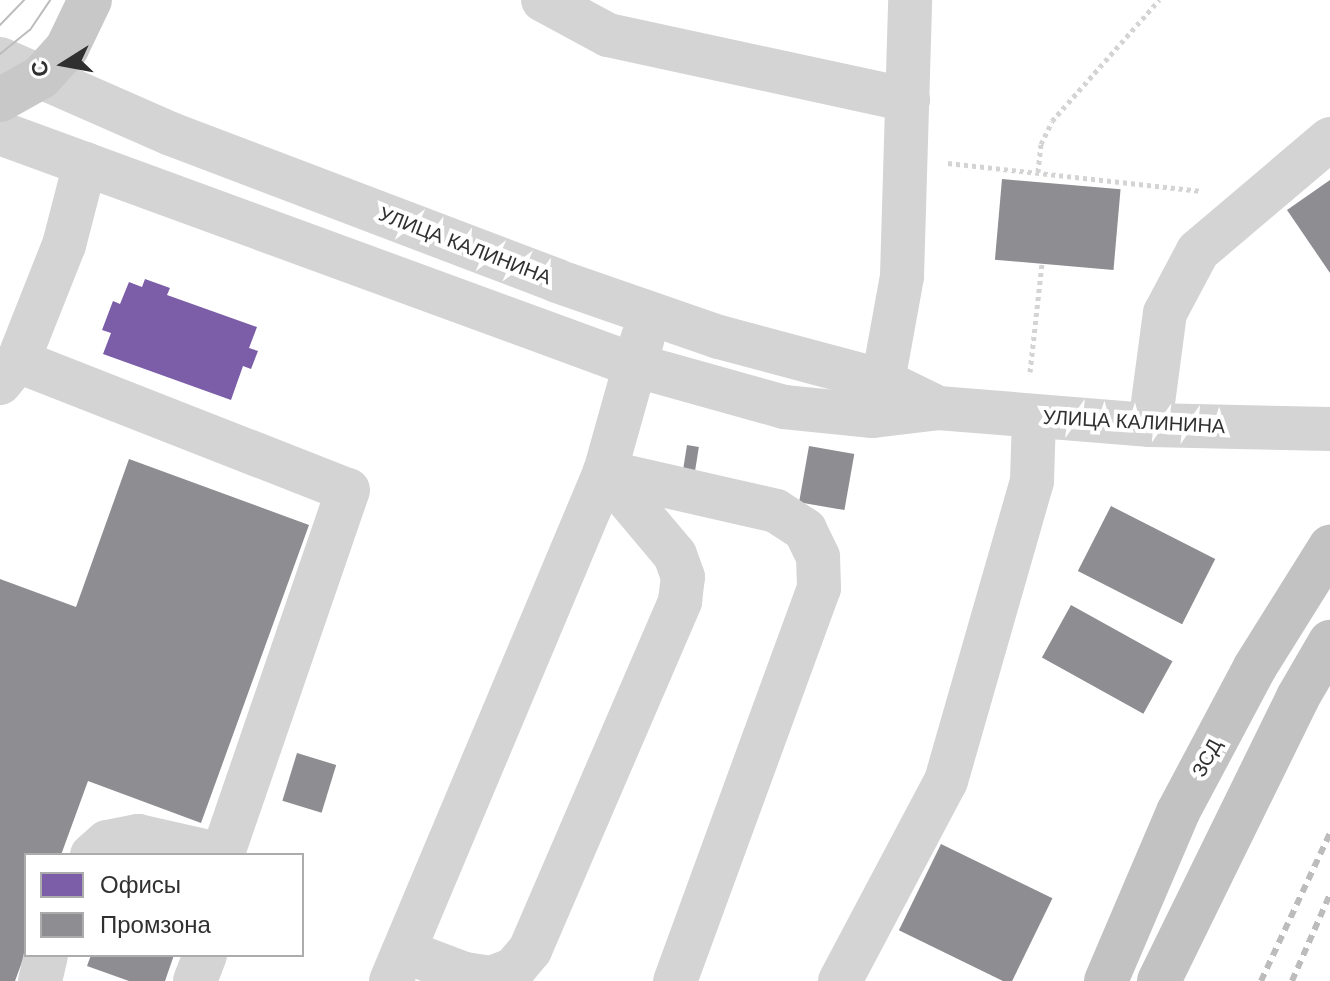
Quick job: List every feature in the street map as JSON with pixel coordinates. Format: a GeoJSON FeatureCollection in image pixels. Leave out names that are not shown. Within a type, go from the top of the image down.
{"type":"FeatureCollection","features":[{"type":"Feature","properties":{"kind":"highway","name":"ЗСД"},"geometry":{"type":"LineString","coordinates":[[1106,981],[1178,812],[1255,667],[1330,547]]}},
{"type":"Feature","properties":{"kind":"highway"},"geometry":{"type":"LineString","coordinates":[[1159,981],[1237,816],[1330,642]]}},
{"type":"Feature","properties":{"kind":"main road"},"geometry":{"type":"LineString","coordinates":[[0,100],[41,77],[67,48],[90,0]]}},
{"type":"Feature","properties":{"kind":"street"},"geometry":{"type":"LineString","coordinates":[[543,0],[608,35],[908,100]]}},
{"type":"Feature","properties":{"kind":"street"},"geometry":{"type":"LineString","coordinates":[[883,381],[902,276],[910,0]]}},
{"type":"Feature","properties":{"kind":"street","name":"УЛИЦА КАЛИНИНА"},"geometry":{"type":"LineString","coordinates":[[0,59],[171,134],[650,315],[883,381],[938,408]]}},
{"type":"Feature","properties":{"kind":"street"},"geometry":{"type":"LineString","coordinates":[[0,107],[68,158],[64,245],[9,372],[348,490],[223,853]]}},
{"type":"Feature","properties":{"kind":"street","name":"УЛИЦА КАЛИНИНА"},"geometry":{"type":"LineString","coordinates":[[0,133],[634,365],[784,407],[873,416],[938,408],[1150,425],[1330,429]]}},
{"type":"Feature","properties":{"kind":"street"},"geometry":{"type":"LineString","coordinates":[[1150,425],[1165,313],[1198,251],[1330,139]]}},
{"type":"Feature","properties":{"kind":"street"},"geometry":{"type":"LineString","coordinates":[[605,472],[675,555],[683,577],[680,601],[530,950],[514,969],[491,978],[398,966],[605,472],[650,315]]}},
{"type":"Feature","properties":{"kind":"street"},"geometry":{"type":"LineString","coordinates":[[840,981],[946,781],[1032,481],[1034,418]]}},
{"type":"Feature","properties":{"kind":"street"},"geometry":{"type":"LineString","coordinates":[[605,472],[776,511],[805,530],[818,557],[819,588],[675,981]]}},
{"type":"Feature","properties":{"kind":"street"},"geometry":{"type":"LineString","coordinates":[[94,853],[107,842],[138,836],[213,853]]}},
{"type":"Feature","properties":{"kind":"street"},"geometry":{"type":"LineString","coordinates":[[40,981],[46,957]]}},
{"type":"Feature","properties":{"kind":"street"},"geometry":{"type":"LineString","coordinates":[[195,981],[204,957]]}},
{"type":"Feature","properties":{"kind":"path"},"geometry":{"type":"LineString","coordinates":[[1038,172],[1041,144],[1052,121],[1159,0]]}},
{"type":"Feature","properties":{"kind":"path"},"geometry":{"type":"LineString","coordinates":[[906,158],[1261,197]]}},
{"type":"Feature","properties":{"kind":"path"},"geometry":{"type":"LineString","coordinates":[[1030,372],[1042,264]]}},
{"type":"Feature","properties":{"kind":"building: Офисы"},"geometry":{"type":"Polygon","coordinates":[[[145,279],[170,288],[167,295],[257,327],[249,348],[258,351],[251,369],[243,366],[231,400],[103,354],[111,333],[102,330],[113,301],[120,304],[129,282],[142,287],[145,279]]]}},
{"type":"Feature","properties":{"kind":"building: Промзона"},"geometry":{"type":"Polygon","coordinates":[[[1002,179],[1121,189],[1113,270],[995,260],[1002,179]]]}},
{"type":"Feature","properties":{"kind":"building: Промзона"},"geometry":{"type":"Polygon","coordinates":[[[1330,180],[1330,273],[1287,210],[1330,180]]]}},
{"type":"Feature","properties":{"kind":"building: Промзона"},"geometry":{"type":"Polygon","coordinates":[[[687,445],[699,447],[693,486],[681,485],[687,445]]]}},
{"type":"Feature","properties":{"kind":"building: Промзона"},"geometry":{"type":"Polygon","coordinates":[[[809,446],[854,454],[844,510],[799,502],[809,446]]]}},
{"type":"Feature","properties":{"kind":"building: Промзона"},"geometry":{"type":"Polygon","coordinates":[[[129,459],[309,525],[201,823],[88,781],[62,853],[24,853],[24,956],[15,981],[0,981],[0,579],[76,607],[129,459]]]}},
{"type":"Feature","properties":{"kind":"building: Промзона"},"geometry":{"type":"Polygon","coordinates":[[[1111,506],[1215,559],[1182,624],[1078,571],[1111,506]]]}},
{"type":"Feature","properties":{"kind":"building: Промзона"},"geometry":{"type":"Polygon","coordinates":[[[1071,605],[1172,661],[1143,714],[1042,657],[1071,605]]]}},
{"type":"Feature","properties":{"kind":"building: Промзона"},"geometry":{"type":"Polygon","coordinates":[[[297,753],[336,765],[322,813],[282,801],[297,753]]]}},
{"type":"Feature","properties":{"kind":"building: Промзона"},"geometry":{"type":"Polygon","coordinates":[[[941,844],[1052,898],[1012,981],[1003,981],[899,930],[941,844]]]}},
{"type":"Feature","properties":{"kind":"building: Промзона"},"geometry":{"type":"Polygon","coordinates":[[[90,957],[173,957],[165,981],[129,981],[87,966],[90,957]]]}},
{"type":"Feature","properties":{"kind":"tram line"},"geometry":{"type":"LineString","coordinates":[[0,25],[24,0]]}},
{"type":"Feature","properties":{"kind":"tram line"},"geometry":{"type":"LineString","coordinates":[[0,54],[30,30],[50,0]]}},
{"type":"Feature","properties":{"kind":"railway"},"geometry":{"type":"LineString","coordinates":[[1261,981],[1330,833]]}},
{"type":"Feature","properties":{"kind":"railway"},"geometry":{"type":"LineString","coordinates":[[1292,981],[1330,894]]}}]}
